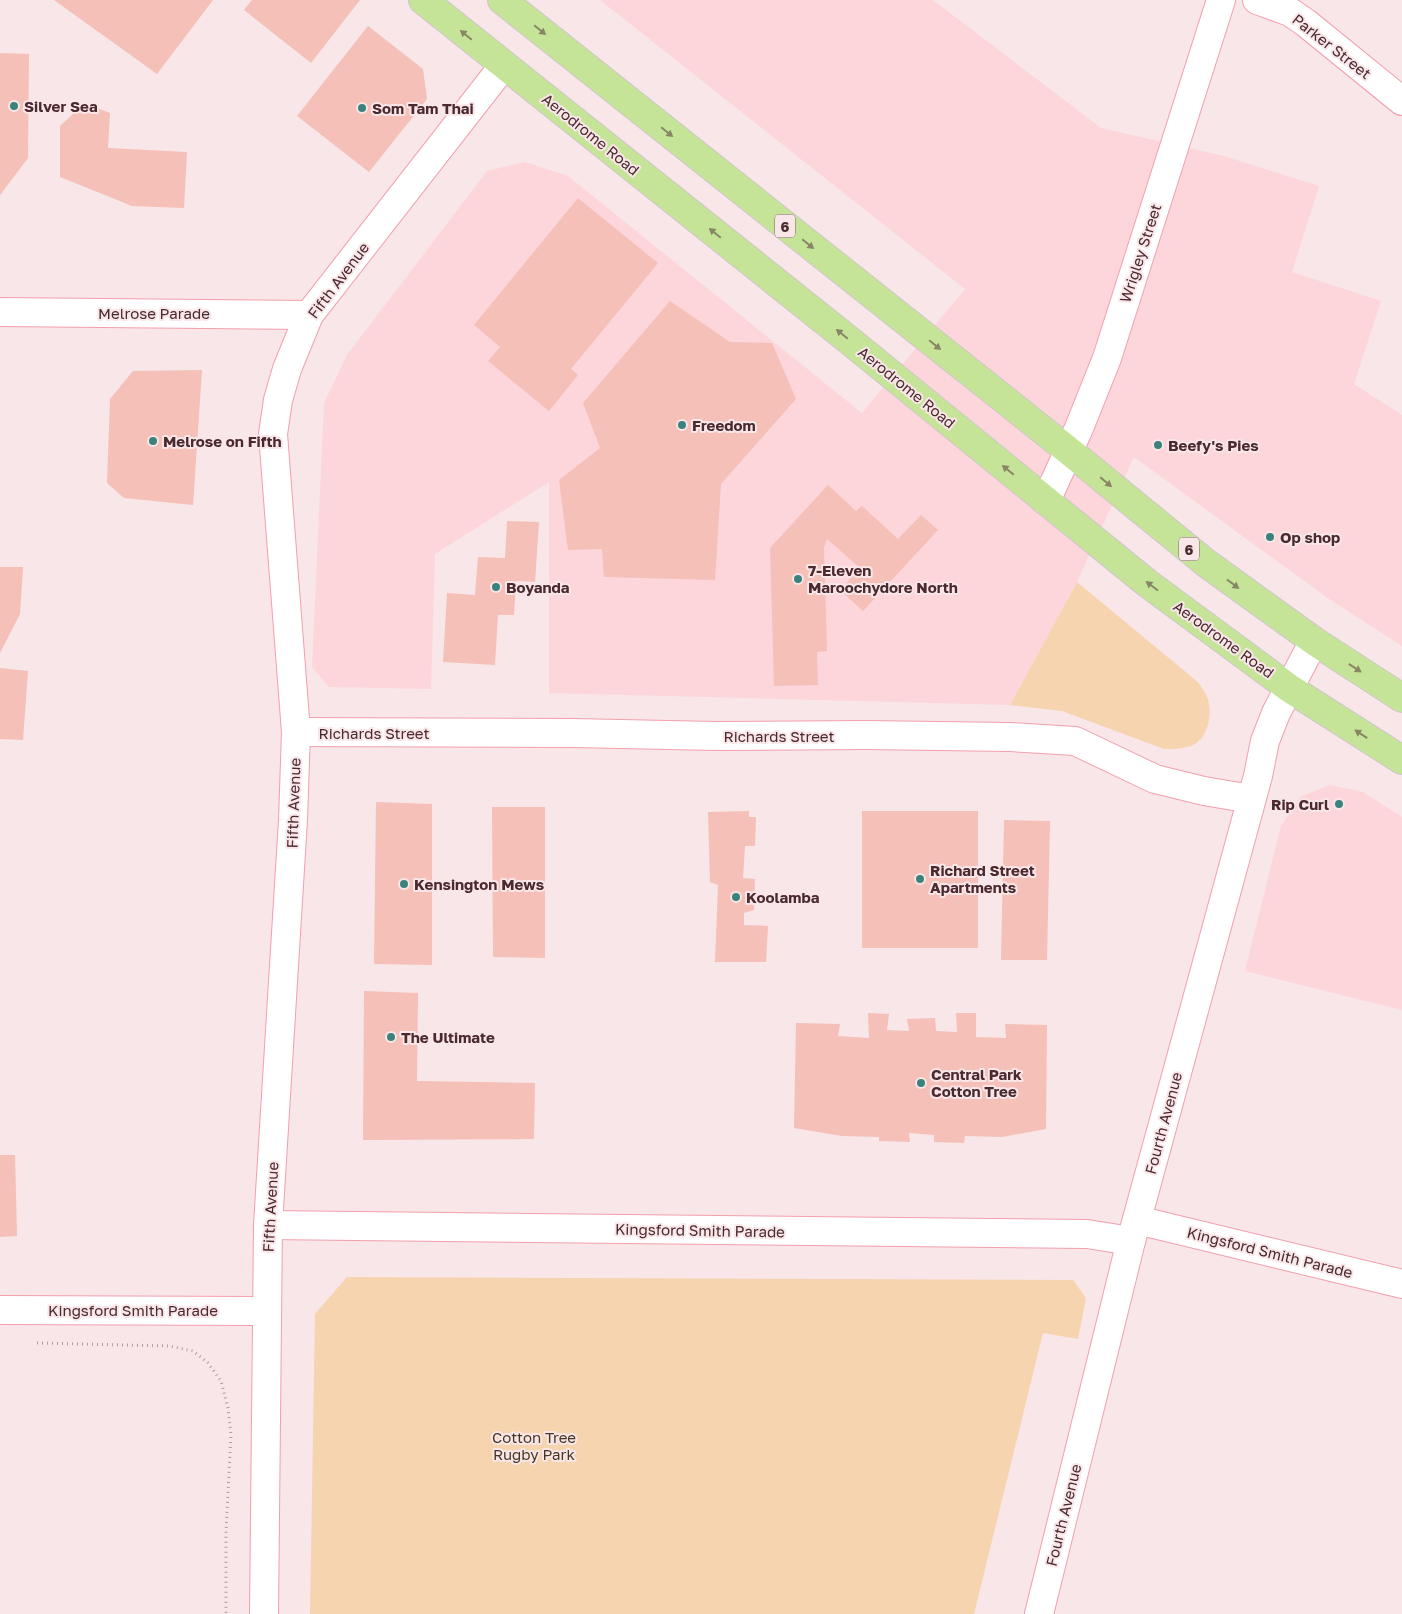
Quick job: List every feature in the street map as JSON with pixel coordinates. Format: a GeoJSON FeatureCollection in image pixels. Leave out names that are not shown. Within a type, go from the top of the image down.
{"type":"FeatureCollection","features":[{"type":"Feature","properties":{"kind":"main road","name":"Aerodrome Road"},"geometry":{"type":"LineString","coordinates":[[423,0],[850,341],[1046,501],[1082,528],[1147,583],[1289,688],[1402,760]]}},
{"type":"Feature","properties":{"kind":"main road","name":"6"},"geometry":{"type":"LineString","coordinates":[[502,0],[1069,451],[1206,564],[1314,641],[1402,698]]}},
{"type":"Feature","properties":{"kind":"street","name":"Wrigley Street"},"geometry":{"type":"LineString","coordinates":[[1046,501],[1069,451],[1106,358],[1220,0]]}},
{"type":"Feature","properties":{"kind":"street","name":"Parker Street"},"geometry":{"type":"LineString","coordinates":[[1257,0],[1290,12],[1306,23],[1402,101]]}},
{"type":"Feature","properties":{"kind":"street","name":"Fifth Avenue"},"geometry":{"type":"LineString","coordinates":[[264,1614],[268,1225],[293,820],[296,732],[273,434],[278,400],[287,369],[309,315],[504,65]]}},
{"type":"Feature","properties":{"kind":"street","name":"Melrose Parade"},"geometry":{"type":"LineString","coordinates":[[0,312],[309,315]]}},
{"type":"Feature","properties":{"kind":"street","name":"Fourth Avenue"},"geometry":{"type":"LineString","coordinates":[[1039,1614],[1134,1230],[1266,741],[1276,713],[1314,641]]}},
{"type":"Feature","properties":{"kind":"street","name":"Richards Street"},"geometry":{"type":"LineString","coordinates":[[296,732],[572,733],[716,736],[866,735],[1010,737],[1075,741],[1155,779],[1251,800]]}},
{"type":"Feature","properties":{"kind":"street","name":"Kingsford Smith Parade"},"geometry":{"type":"LineString","coordinates":[[268,1225],[1087,1234],[1134,1230],[1402,1284]]}},
{"type":"Feature","properties":{"kind":"street","name":"Kingsford Smith Parade"},"geometry":{"type":"LineString","coordinates":[[0,1310],[267,1311]]}},
{"type":"Feature","properties":{"kind":"path"},"geometry":{"type":"LineString","coordinates":[[30,1343],[169,1346],[193,1351],[208,1363],[221,1381],[228,1408],[231,1435],[226,1531],[226,1614]]}},
{"type":"Feature","properties":{"kind":"shaded area"},"geometry":{"type":"Polygon","coordinates":[[[600,0],[933,0],[1101,128],[1224,156],[1319,186],[1292,272],[1381,301],[1354,384],[1402,415],[1402,646],[1329,599],[1134,457],[1077,582],[1010,705],[549,693],[549,482],[435,554],[431,689],[329,687],[312,667],[324,403],[347,355],[487,171],[525,162],[568,176],[862,413],[965,289],[600,0]]]}},
{"type":"Feature","properties":{"kind":"shaded area"},"geometry":{"type":"Polygon","coordinates":[[[1330,785],[1363,792],[1402,817],[1402,1010],[1245,971],[1281,826],[1300,797],[1330,785]]]}},
{"type":"Feature","properties":{"kind":"green space"},"geometry":{"type":"Polygon","coordinates":[[[1077,582],[1199,683],[1209,702],[1210,715],[1204,735],[1195,744],[1184,748],[1164,749],[1062,711],[1010,705],[1077,582]]]}},
{"type":"Feature","properties":{"kind":"green space","name":"Cotton Tree Rugby Park"},"geometry":{"type":"Polygon","coordinates":[[[347,1277],[1073,1280],[1086,1298],[1078,1339],[1043,1333],[974,1614],[310,1614],[315,1314],[347,1277]]]}},
{"type":"Feature","properties":{"kind":"building"},"geometry":{"type":"Polygon","coordinates":[[[54,0],[213,0],[157,74],[54,0]]]}},
{"type":"Feature","properties":{"kind":"building"},"geometry":{"type":"Polygon","coordinates":[[[252,0],[360,0],[311,63],[244,10],[252,0]]]}},
{"type":"Feature","properties":{"kind":"building","name":"Som Tam Thai"},"geometry":{"type":"Polygon","coordinates":[[[368,26],[423,69],[427,99],[369,172],[297,116],[368,26]]]}},
{"type":"Feature","properties":{"kind":"building","name":"Silver Sea"},"geometry":{"type":"Polygon","coordinates":[[[0,53],[29,54],[28,158],[0,195],[0,53]]]}},
{"type":"Feature","properties":{"kind":"building"},"geometry":{"type":"Polygon","coordinates":[[[85,103],[110,113],[108,148],[187,152],[184,208],[132,206],[60,177],[60,126],[85,103]]]}},
{"type":"Feature","properties":{"kind":"building"},"geometry":{"type":"Polygon","coordinates":[[[578,198],[658,263],[571,369],[578,375],[549,411],[488,361],[500,347],[474,325],[578,198]]]}},
{"type":"Feature","properties":{"kind":"building","name":"Freedom"},"geometry":{"type":"Polygon","coordinates":[[[670,301],[730,342],[772,343],[796,399],[721,484],[715,580],[604,577],[602,549],[568,550],[559,480],[600,448],[583,403],[670,301]]]}},
{"type":"Feature","properties":{"kind":"building","name":"Melrose on Fifth"},"geometry":{"type":"Polygon","coordinates":[[[202,370],[193,505],[124,498],[107,483],[110,399],[133,371],[202,370]]]}},
{"type":"Feature","properties":{"kind":"building","name":"7-Eleven Maroochydore North"},"geometry":{"type":"Polygon","coordinates":[[[828,485],[856,511],[862,506],[898,539],[921,515],[938,530],[863,611],[840,590],[860,568],[827,539],[824,547],[827,651],[817,652],[818,685],[774,686],[770,548],[828,485]]]}},
{"type":"Feature","properties":{"kind":"building","name":"Boyanda"},"geometry":{"type":"Polygon","coordinates":[[[507,521],[539,522],[535,582],[516,581],[514,615],[498,615],[495,665],[443,662],[447,593],[475,595],[478,557],[505,558],[507,521]]]}},
{"type":"Feature","properties":{"kind":"building"},"geometry":{"type":"Polygon","coordinates":[[[0,567],[23,567],[20,614],[0,653],[0,567]]]}},
{"type":"Feature","properties":{"kind":"building"},"geometry":{"type":"Polygon","coordinates":[[[0,668],[28,671],[23,740],[0,739],[0,668]]]}},
{"type":"Feature","properties":{"kind":"building","name":"Kensington Mews"},"geometry":{"type":"Polygon","coordinates":[[[376,802],[432,804],[432,965],[374,964],[376,802]]]}},
{"type":"Feature","properties":{"kind":"building"},"geometry":{"type":"Polygon","coordinates":[[[492,807],[545,807],[545,958],[493,957],[492,807]]]}},
{"type":"Feature","properties":{"kind":"building","name":"Koolamba"},"geometry":{"type":"Polygon","coordinates":[[[749,811],[749,817],[756,817],[755,846],[745,846],[743,878],[755,879],[754,910],[744,913],[744,925],[768,926],[766,962],[715,962],[718,885],[710,882],[708,812],[749,811]]]}},
{"type":"Feature","properties":{"kind":"building","name":"Richard Street Apartments"},"geometry":{"type":"Polygon","coordinates":[[[862,811],[978,811],[978,948],[862,948],[862,811]]]}},
{"type":"Feature","properties":{"kind":"building"},"geometry":{"type":"Polygon","coordinates":[[[1004,820],[1050,821],[1047,960],[1001,960],[1004,820]]]}},
{"type":"Feature","properties":{"kind":"building","name":"The Ultimate"},"geometry":{"type":"Polygon","coordinates":[[[364,991],[418,993],[417,1081],[535,1083],[534,1139],[363,1140],[364,991]]]}},
{"type":"Feature","properties":{"kind":"building","name":"Central Park Cotton Tree"},"geometry":{"type":"Polygon","coordinates":[[[868,1013],[889,1014],[887,1030],[909,1031],[907,1019],[935,1018],[936,1031],[957,1032],[956,1013],[976,1013],[976,1037],[1006,1038],[1005,1024],[1047,1025],[1046,1129],[1002,1137],[965,1136],[964,1143],[934,1142],[934,1135],[909,1133],[910,1142],[879,1141],[879,1137],[842,1136],[794,1128],[796,1023],[840,1024],[838,1036],[869,1038],[868,1013]]]}},
{"type":"Feature","properties":{"kind":"building"},"geometry":{"type":"Polygon","coordinates":[[[0,1155],[15,1155],[17,1236],[0,1237],[0,1155]]]}},
{"type":"Feature","properties":{"kind":"place","name":"Silver Sea"},"geometry":{"type":"Point","coordinates":[14,106]}},
{"type":"Feature","properties":{"kind":"place","name":"Som Tam Thai"},"geometry":{"type":"Point","coordinates":[362,108]}},
{"type":"Feature","properties":{"kind":"place","name":"Freedom"},"geometry":{"type":"Point","coordinates":[682,425]}},
{"type":"Feature","properties":{"kind":"place","name":"Melrose on Fifth"},"geometry":{"type":"Point","coordinates":[153,441]}},
{"type":"Feature","properties":{"kind":"place","name":"Beefy's Pies"},"geometry":{"type":"Point","coordinates":[1158,445]}},
{"type":"Feature","properties":{"kind":"place","name":"Op shop"},"geometry":{"type":"Point","coordinates":[1270,537]}},
{"type":"Feature","properties":{"kind":"place","name":"7-Eleven Maroochydore North"},"geometry":{"type":"Point","coordinates":[798,579]}},
{"type":"Feature","properties":{"kind":"place","name":"Boyanda"},"geometry":{"type":"Point","coordinates":[496,587]}},
{"type":"Feature","properties":{"kind":"place","name":"Rip Curl"},"geometry":{"type":"Point","coordinates":[1339,804]}},
{"type":"Feature","properties":{"kind":"place","name":"Richard Street Apartments"},"geometry":{"type":"Point","coordinates":[920,879]}},
{"type":"Feature","properties":{"kind":"place","name":"Kensington Mews"},"geometry":{"type":"Point","coordinates":[404,884]}},
{"type":"Feature","properties":{"kind":"place","name":"Koolamba"},"geometry":{"type":"Point","coordinates":[736,897]}},
{"type":"Feature","properties":{"kind":"place","name":"The Ultimate"},"geometry":{"type":"Point","coordinates":[391,1037]}},
{"type":"Feature","properties":{"kind":"place","name":"Central Park Cotton Tree"},"geometry":{"type":"Point","coordinates":[921,1083]}}]}
